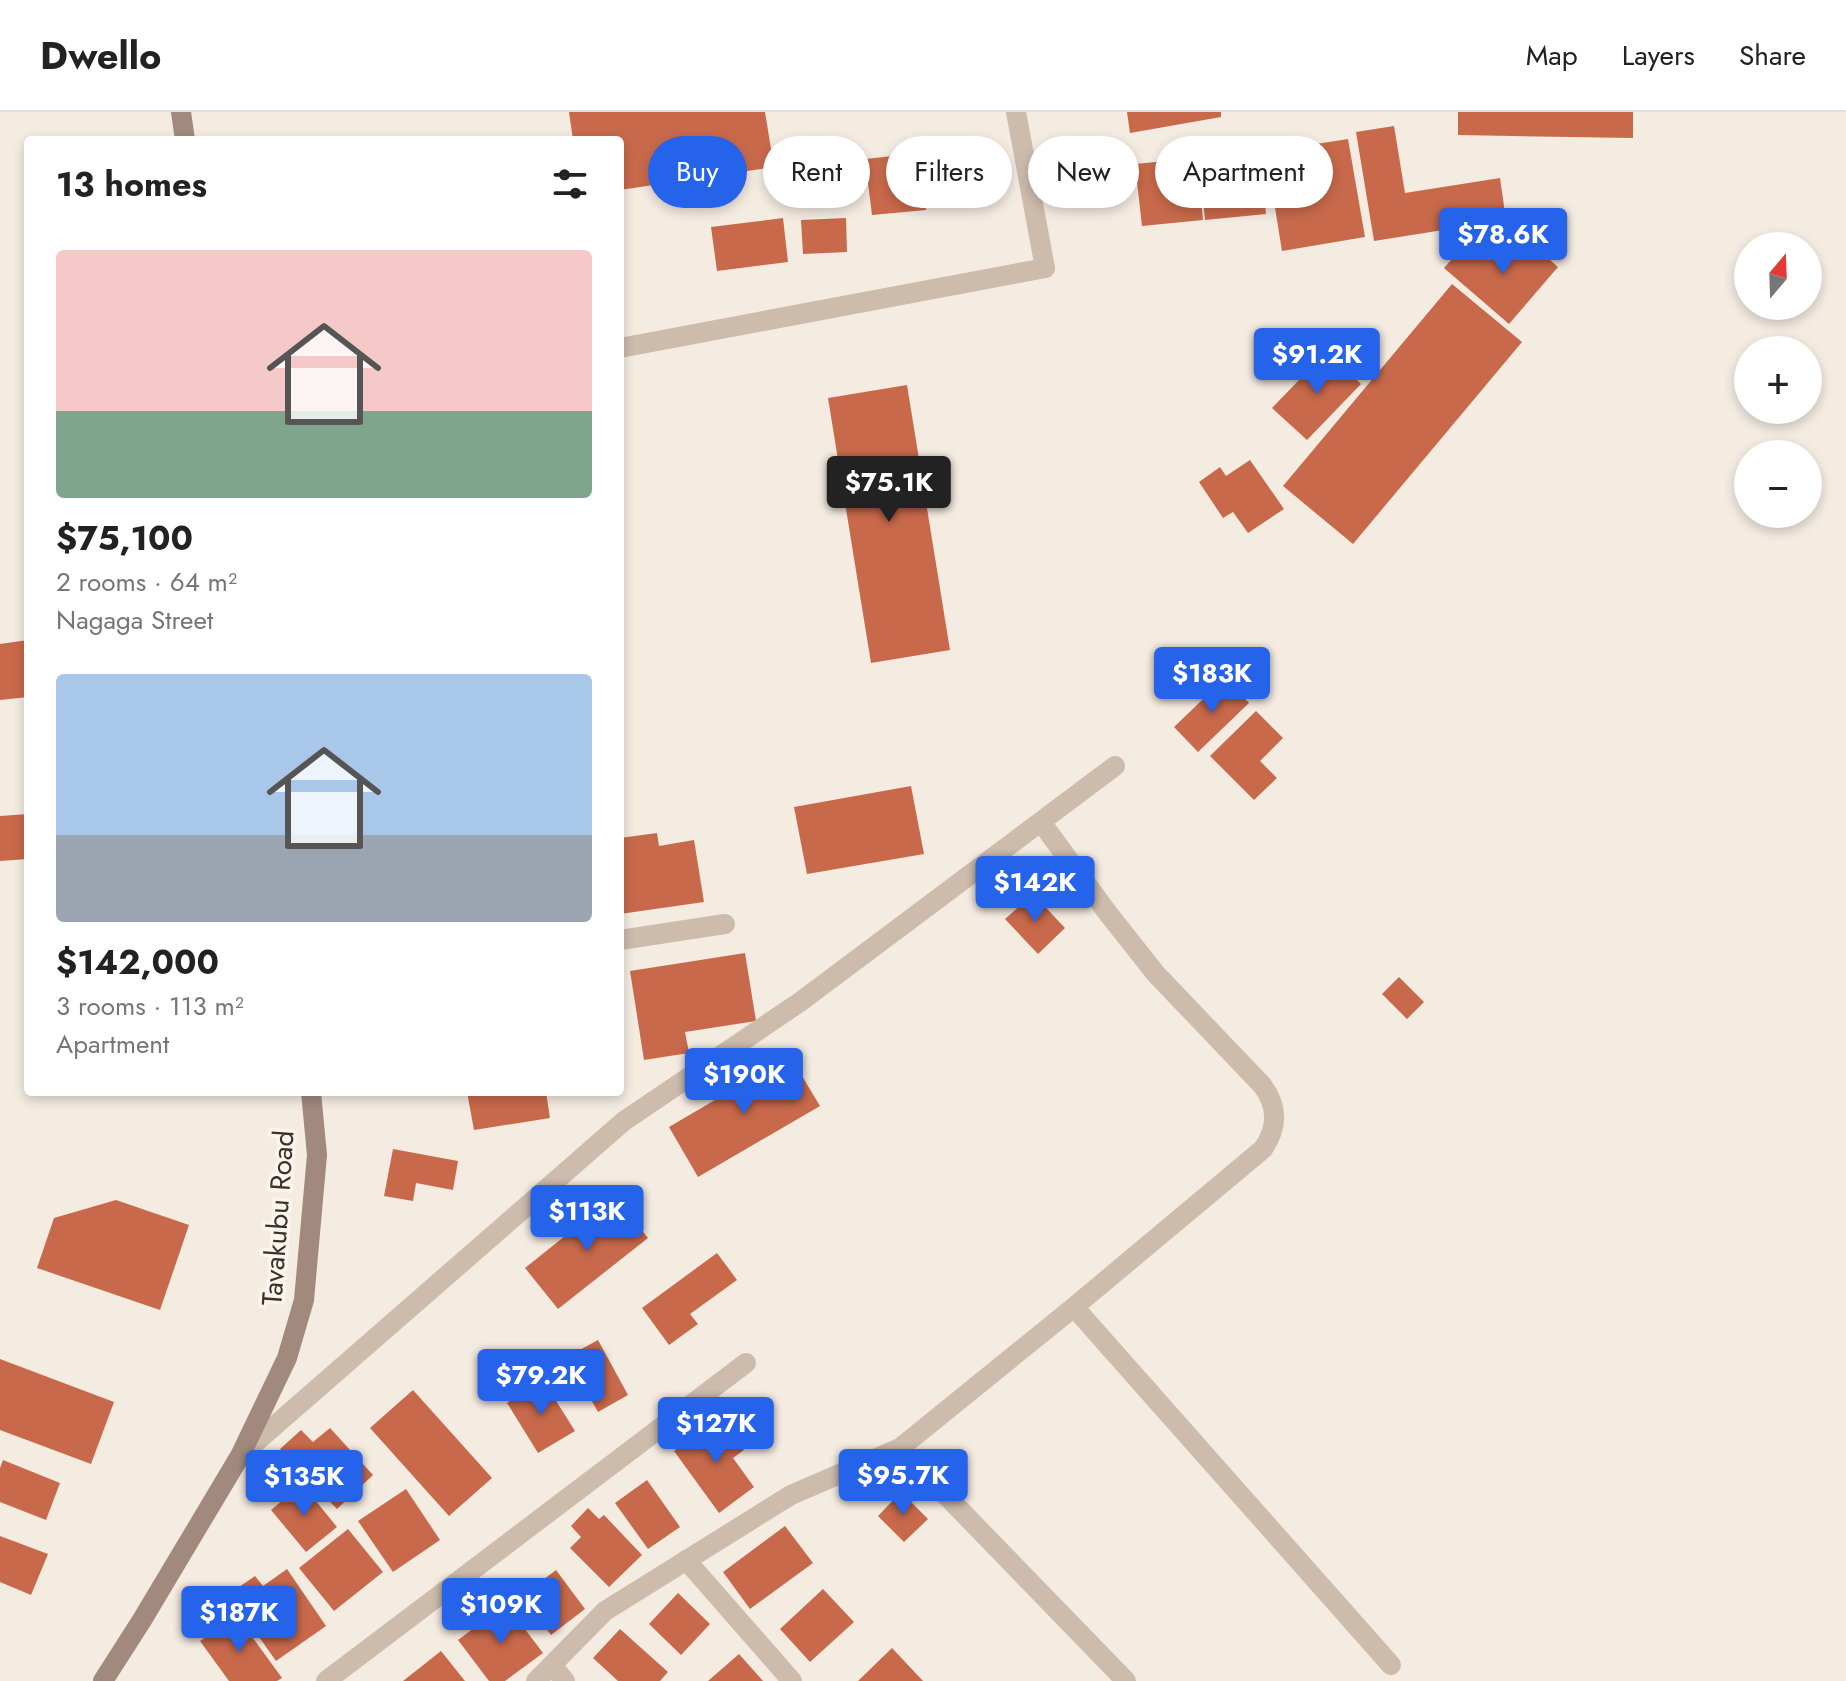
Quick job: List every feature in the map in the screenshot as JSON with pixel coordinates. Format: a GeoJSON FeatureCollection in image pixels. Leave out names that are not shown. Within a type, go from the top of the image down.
{"type":"FeatureCollection","features":[{"type":"Feature","properties":{"kind":"main road"},"geometry":{"type":"LineString","coordinates":[[181,112],[184,136]]}},
{"type":"Feature","properties":{"kind":"main road","name":"Tavakubu Road"},"geometry":{"type":"LineString","coordinates":[[103,1681],[240,1456],[287,1358],[304,1300],[317,1155],[311,1096]]}},
{"type":"Feature","properties":{"kind":"street"},"geometry":{"type":"LineString","coordinates":[[624,347],[1045,268],[1016,112]]}},
{"type":"Feature","properties":{"kind":"street"},"geometry":{"type":"LineString","coordinates":[[240,1456],[624,1121],[800,1002],[1115,766]]}},
{"type":"Feature","properties":{"kind":"street"},"geometry":{"type":"LineString","coordinates":[[536,1681],[558,1673],[605,1611],[791,1495],[900,1448],[1263,1149],[1274,1129],[1274,1106],[1270,1095],[1156,974],[1041,822]]}},
{"type":"Feature","properties":{"kind":"street"},"geometry":{"type":"LineString","coordinates":[[624,939],[725,924]]}},
{"type":"Feature","properties":{"kind":"street"},"geometry":{"type":"LineString","coordinates":[[1074,1307],[1391,1665]]}},
{"type":"Feature","properties":{"kind":"street"},"geometry":{"type":"LineString","coordinates":[[326,1681],[746,1363]]}},
{"type":"Feature","properties":{"kind":"street"},"geometry":{"type":"LineString","coordinates":[[900,1448],[1126,1681]]}},
{"type":"Feature","properties":{"kind":"street"},"geometry":{"type":"LineString","coordinates":[[686,1560],[792,1681]]}},
{"type":"Feature","properties":{"kind":"building"},"geometry":{"type":"Polygon","coordinates":[[[569,112],[765,112],[769,136],[763,136],[763,169],[747,171],[747,136],[648,136],[648,186],[624,189],[624,136],[572,136],[569,112]]]}},
{"type":"Feature","properties":{"kind":"building"},"geometry":{"type":"Polygon","coordinates":[[[1127,112],[1221,112],[1221,117],[1130,133],[1127,112]]]}},
{"type":"Feature","properties":{"kind":"building"},"geometry":{"type":"Polygon","coordinates":[[[1458,112],[1633,112],[1633,138],[1458,135],[1458,112]]]}},
{"type":"Feature","properties":{"kind":"building"},"geometry":{"type":"Polygon","coordinates":[[[1394,126],[1405,193],[1500,178],[1506,220],[1374,241],[1356,132],[1394,126]]]}},
{"type":"Feature","properties":{"kind":"building"},"geometry":{"type":"Polygon","coordinates":[[[1348,139],[1365,237],[1282,251],[1275,208],[1333,208],[1333,141],[1348,139]]]}},
{"type":"Feature","properties":{"kind":"building"},"geometry":{"type":"Polygon","coordinates":[[[886,157],[886,208],[926,210],[872,215],[870,158],[886,157]]]}},
{"type":"Feature","properties":{"kind":"building"},"geometry":{"type":"Polygon","coordinates":[[[1155,162],[1155,208],[1202,208],[1203,220],[1142,226],[1139,164],[1155,162]]]}},
{"type":"Feature","properties":{"kind":"building"},"geometry":{"type":"Polygon","coordinates":[[[1204,208],[1265,208],[1266,214],[1205,220],[1204,208]]]}},
{"type":"Feature","properties":{"kind":"building"},"geometry":{"type":"Polygon","coordinates":[[[783,218],[788,262],[717,271],[711,227],[783,218]]]}},
{"type":"Feature","properties":{"kind":"building"},"geometry":{"type":"Polygon","coordinates":[[[846,218],[847,252],[803,254],[801,220],[846,218]]]}},
{"type":"Feature","properties":{"kind":"building"},"geometry":{"type":"Polygon","coordinates":[[[1534,246],[1558,267],[1509,324],[1444,268],[1460,250],[1534,246]]]}},
{"type":"Feature","properties":{"kind":"building"},"geometry":{"type":"Polygon","coordinates":[[[1452,284],[1522,342],[1353,544],[1283,486],[1452,284]]]}},
{"type":"Feature","properties":{"kind":"building"},"geometry":{"type":"Polygon","coordinates":[[[1327,351],[1361,384],[1307,440],[1272,408],[1327,351]]]}},
{"type":"Feature","properties":{"kind":"building"},"geometry":{"type":"Polygon","coordinates":[[[907,385],[950,650],[871,663],[828,398],[907,385]]]}},
{"type":"Feature","properties":{"kind":"building"},"geometry":{"type":"Polygon","coordinates":[[[1250,460],[1284,509],[1248,533],[1233,512],[1223,518],[1199,482],[1220,467],[1226,476],[1250,460]]]}},
{"type":"Feature","properties":{"kind":"building"},"geometry":{"type":"Polygon","coordinates":[[[24,641],[24,697],[0,700],[0,644],[24,641]]]}},
{"type":"Feature","properties":{"kind":"building"},"geometry":{"type":"Polygon","coordinates":[[[1225,678],[1249,703],[1198,752],[1174,727],[1225,678]]]}},
{"type":"Feature","properties":{"kind":"building"},"geometry":{"type":"Polygon","coordinates":[[[1256,711],[1283,738],[1260,761],[1277,778],[1254,800],[1210,756],[1256,711]]]}},
{"type":"Feature","properties":{"kind":"building"},"geometry":{"type":"Polygon","coordinates":[[[911,786],[924,854],[807,874],[794,807],[911,786]]]}},
{"type":"Feature","properties":{"kind":"building"},"geometry":{"type":"Polygon","coordinates":[[[24,814],[24,859],[0,861],[0,816],[24,814]]]}},
{"type":"Feature","properties":{"kind":"building"},"geometry":{"type":"Polygon","coordinates":[[[657,833],[659,846],[694,840],[704,902],[624,913],[624,837],[657,833]]]}},
{"type":"Feature","properties":{"kind":"building"},"geometry":{"type":"Polygon","coordinates":[[[1033,894],[1065,928],[1038,954],[1005,919],[1033,894]]]}},
{"type":"Feature","properties":{"kind":"building"},"geometry":{"type":"Polygon","coordinates":[[[745,953],[756,1021],[685,1032],[689,1053],[644,1060],[630,971],[745,953]]]}},
{"type":"Feature","properties":{"kind":"building"},"geometry":{"type":"Polygon","coordinates":[[[1399,977],[1424,1002],[1407,1019],[1382,994],[1399,977]]]}},
{"type":"Feature","properties":{"kind":"building"},"geometry":{"type":"Polygon","coordinates":[[[790,1056],[820,1106],[698,1177],[669,1127],[790,1056]]]}},
{"type":"Feature","properties":{"kind":"building"},"geometry":{"type":"Polygon","coordinates":[[[468,1096],[547,1096],[550,1118],[474,1130],[468,1096]]]}},
{"type":"Feature","properties":{"kind":"building"},"geometry":{"type":"Polygon","coordinates":[[[393,1149],[458,1161],[453,1190],[416,1183],[413,1201],[384,1196],[393,1149]]]}},
{"type":"Feature","properties":{"kind":"building"},"geometry":{"type":"Polygon","coordinates":[[[615,1196],[648,1238],[558,1309],[525,1268],[615,1196]]]}},
{"type":"Feature","properties":{"kind":"building"},"geometry":{"type":"Polygon","coordinates":[[[116,1200],[189,1225],[160,1310],[37,1268],[54,1218],[116,1200]]]}},
{"type":"Feature","properties":{"kind":"building"},"geometry":{"type":"Polygon","coordinates":[[[717,1253],[737,1280],[690,1314],[698,1324],[669,1345],[642,1308],[717,1253]]]}},
{"type":"Feature","properties":{"kind":"building"},"geometry":{"type":"Polygon","coordinates":[[[598,1340],[628,1395],[598,1412],[567,1357],[598,1340]]]}},
{"type":"Feature","properties":{"kind":"building"},"geometry":{"type":"Polygon","coordinates":[[[0,1359],[114,1402],[91,1464],[0,1430],[0,1359]]]}},
{"type":"Feature","properties":{"kind":"building"},"geometry":{"type":"Polygon","coordinates":[[[543,1380],[575,1431],[538,1453],[507,1403],[543,1380]]]}},
{"type":"Feature","properties":{"kind":"building"},"geometry":{"type":"Polygon","coordinates":[[[413,1390],[492,1478],[449,1516],[370,1428],[413,1390]]]}},
{"type":"Feature","properties":{"kind":"building"},"geometry":{"type":"Polygon","coordinates":[[[720,1417],[744,1450],[733,1458],[754,1487],[719,1513],[674,1451],[720,1417]]]}},
{"type":"Feature","properties":{"kind":"building"},"geometry":{"type":"Polygon","coordinates":[[[330,1428],[373,1475],[337,1509],[280,1449],[301,1430],[313,1442],[330,1428]]]}},
{"type":"Feature","properties":{"kind":"building"},"geometry":{"type":"Polygon","coordinates":[[[3,1460],[60,1483],[46,1520],[0,1502],[0,1468],[3,1460]]]}},
{"type":"Feature","properties":{"kind":"building"},"geometry":{"type":"Polygon","coordinates":[[[647,1480],[680,1527],[648,1549],[615,1503],[647,1480]]]}},
{"type":"Feature","properties":{"kind":"building"},"geometry":{"type":"Polygon","coordinates":[[[302,1484],[337,1527],[306,1552],[271,1510],[302,1484]]]}},
{"type":"Feature","properties":{"kind":"building"},"geometry":{"type":"Polygon","coordinates":[[[406,1489],[440,1540],[393,1572],[358,1521],[406,1489]]]}},
{"type":"Feature","properties":{"kind":"building"},"geometry":{"type":"Polygon","coordinates":[[[901,1492],[928,1519],[904,1542],[878,1516],[901,1492]]]}},
{"type":"Feature","properties":{"kind":"building"},"geometry":{"type":"Polygon","coordinates":[[[588,1508],[599,1519],[604,1515],[642,1555],[609,1587],[570,1548],[581,1537],[571,1526],[588,1508]]]}},
{"type":"Feature","properties":{"kind":"building"},"geometry":{"type":"Polygon","coordinates":[[[785,1526],[813,1563],[750,1609],[723,1572],[785,1526]]]}},
{"type":"Feature","properties":{"kind":"building"},"geometry":{"type":"Polygon","coordinates":[[[348,1529],[383,1572],[334,1611],[299,1568],[348,1529]]]}},
{"type":"Feature","properties":{"kind":"building"},"geometry":{"type":"Polygon","coordinates":[[[0,1536],[48,1554],[31,1595],[0,1582],[0,1536]]]}},
{"type":"Feature","properties":{"kind":"building"},"geometry":{"type":"Polygon","coordinates":[[[287,1569],[326,1626],[276,1661],[229,1594],[255,1576],[263,1586],[287,1569]]]}},
{"type":"Feature","properties":{"kind":"building"},"geometry":{"type":"Polygon","coordinates":[[[556,1570],[585,1609],[551,1635],[522,1596],[556,1570]]]}},
{"type":"Feature","properties":{"kind":"building"},"geometry":{"type":"Polygon","coordinates":[[[823,1589],[854,1622],[810,1662],[780,1629],[823,1589]]]}},
{"type":"Feature","properties":{"kind":"building"},"geometry":{"type":"Polygon","coordinates":[[[678,1593],[710,1624],[681,1655],[649,1624],[678,1593]]]}},
{"type":"Feature","properties":{"kind":"building"},"geometry":{"type":"Polygon","coordinates":[[[506,1604],[543,1653],[505,1681],[489,1681],[458,1640],[506,1604]]]}},
{"type":"Feature","properties":{"kind":"building"},"geometry":{"type":"Polygon","coordinates":[[[237,1616],[282,1678],[277,1681],[229,1681],[200,1641],[237,1616]]]}},
{"type":"Feature","properties":{"kind":"building"},"geometry":{"type":"Polygon","coordinates":[[[620,1629],[668,1672],[660,1681],[618,1681],[593,1658],[620,1629]]]}},
{"type":"Feature","properties":{"kind":"building"},"geometry":{"type":"Polygon","coordinates":[[[892,1648],[923,1681],[858,1681],[892,1648]]]}},
{"type":"Feature","properties":{"kind":"building"},"geometry":{"type":"Polygon","coordinates":[[[441,1651],[465,1681],[403,1681],[441,1651]]]}},
{"type":"Feature","properties":{"kind":"building"},"geometry":{"type":"Polygon","coordinates":[[[739,1654],[763,1681],[708,1681],[739,1654]]]}}]}
